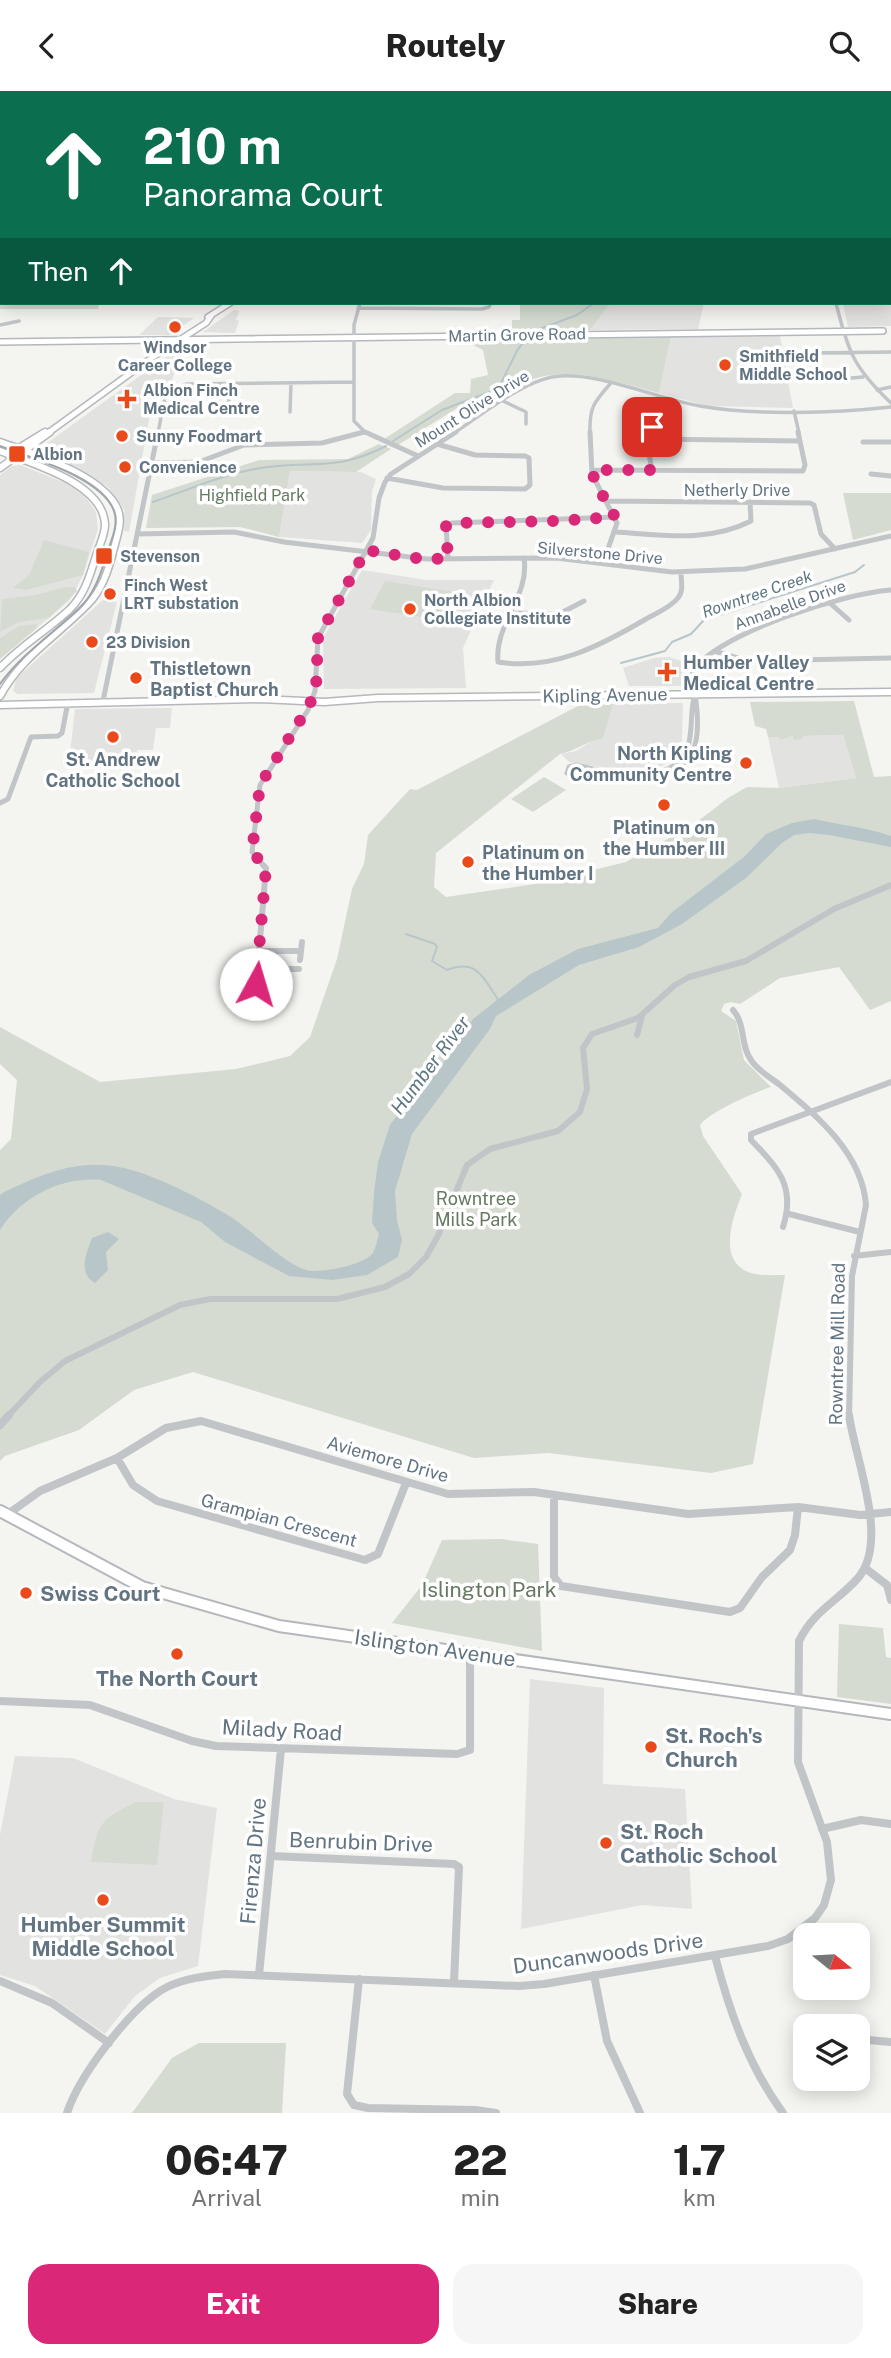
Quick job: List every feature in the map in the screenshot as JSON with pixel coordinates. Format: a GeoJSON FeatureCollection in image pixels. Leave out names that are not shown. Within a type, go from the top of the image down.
{"type":"FeatureCollection","features":[{"type":"Feature","properties":{"kind":"main road"},"geometry":{"type":"LineString","coordinates":[[0,468],[20,450],[227,305]]}},
{"type":"Feature","properties":{"kind":"main road"},"geometry":{"type":"LineString","coordinates":[[149,359],[156,352],[201,327],[211,316]]}},
{"type":"Feature","properties":{"kind":"main road"},"geometry":{"type":"LineString","coordinates":[[201,327],[201,333],[216,337]]}},
{"type":"Feature","properties":{"kind":"main road","name":"Martin Grove Road"},"geometry":{"type":"LineString","coordinates":[[0,342],[891,330]]}},
{"type":"Feature","properties":{"kind":"main road","name":"Martin Grove Road"},"geometry":{"type":"LineString","coordinates":[[117,340],[237,338]]}},
{"type":"Feature","properties":{"kind":"main road"},"geometry":{"type":"LineString","coordinates":[[145,341],[157,346],[156,352]]}},
{"type":"Feature","properties":{"kind":"main road"},"geometry":{"type":"LineString","coordinates":[[0,442],[103,489],[115,503],[119,524],[107,576],[99,592],[82,611],[26,656],[13,671],[0,698]]}},
{"type":"Feature","properties":{"kind":"main road"},"geometry":{"type":"LineString","coordinates":[[0,451],[88,491],[102,507],[105,522],[90,576],[80,596],[71,608],[19,648],[0,668]]}},
{"type":"Feature","properties":{"kind":"main road"},"geometry":{"type":"LineString","coordinates":[[0,461],[11,457]]}},
{"type":"Feature","properties":{"kind":"main road","name":"Kipling Avenue"},"geometry":{"type":"LineString","coordinates":[[0,705],[103,701],[261,699],[311,702],[360,699],[891,692]]}},
{"type":"Feature","properties":{"kind":"main road","name":"Kipling Avenue"},"geometry":{"type":"LineString","coordinates":[[0,698],[46,700],[51,703]]}},
{"type":"Feature","properties":{"kind":"main road","name":"Islington Avenue"},"geometry":{"type":"LineString","coordinates":[[4,1513],[142,1587],[247,1619],[279,1626],[891,1714]]}},
{"type":"Feature","properties":{"kind":"street"},"geometry":{"type":"LineString","coordinates":[[418,456],[363,432],[353,418],[354,337],[359,305],[435,310],[485,309],[489,305]]}},
{"type":"Feature","properties":{"kind":"street"},"geometry":{"type":"LineString","coordinates":[[434,305],[435,310]]}},
{"type":"Feature","properties":{"kind":"street"},"geometry":{"type":"LineString","coordinates":[[836,305],[848,352],[863,377],[891,405]]}},
{"type":"Feature","properties":{"kind":"street"},"geometry":{"type":"LineString","coordinates":[[0,325],[19,321]]}},
{"type":"Feature","properties":{"kind":"street"},"geometry":{"type":"LineString","coordinates":[[813,353],[891,352]]}},
{"type":"Feature","properties":{"kind":"street","name":"Mount Olive Drive"},"geometry":{"type":"LineString","coordinates":[[387,478],[533,383],[558,376],[576,376],[714,409],[863,411],[891,405]]}},
{"type":"Feature","properties":{"kind":"street"},"geometry":{"type":"LineString","coordinates":[[818,381],[863,377]]}},
{"type":"Feature","properties":{"kind":"street"},"geometry":{"type":"LineString","coordinates":[[103,701],[165,395],[169,390],[186,384],[353,382]]}},
{"type":"Feature","properties":{"kind":"street"},"geometry":{"type":"LineString","coordinates":[[290,412],[292,383]]}},
{"type":"Feature","properties":{"kind":"street"},"geometry":{"type":"LineString","coordinates":[[227,413],[231,384]]}},
{"type":"Feature","properties":{"kind":"street"},"geometry":{"type":"LineString","coordinates":[[603,563],[616,533],[615,517],[595,482],[589,415],[594,401],[610,384]]}},
{"type":"Feature","properties":{"kind":"street"},"geometry":{"type":"LineString","coordinates":[[877,390],[891,387]]}},
{"type":"Feature","properties":{"kind":"street"},"geometry":{"type":"LineString","coordinates":[[503,401],[526,412],[526,423]]}},
{"type":"Feature","properties":{"kind":"street"},"geometry":{"type":"LineString","coordinates":[[592,470],[803,471],[805,468],[794,411]]}},
{"type":"Feature","properties":{"kind":"street"},"geometry":{"type":"LineString","coordinates":[[652,470],[647,430],[652,427],[658,429],[660,439]]}},
{"type":"Feature","properties":{"kind":"street"},"geometry":{"type":"LineString","coordinates":[[151,463],[199,462],[244,445],[322,443],[363,432]]}},
{"type":"Feature","properties":{"kind":"street"},"geometry":{"type":"LineString","coordinates":[[649,441],[800,441]]}},
{"type":"Feature","properties":{"kind":"street"},"geometry":{"type":"LineString","coordinates":[[863,442],[891,442]]}},
{"type":"Feature","properties":{"kind":"street"},"geometry":{"type":"LineString","coordinates":[[256,984],[266,865],[252,852],[258,791],[266,773],[311,702],[318,638],[376,529],[378,494],[387,478],[443,488],[522,489],[530,485],[530,460],[525,456],[475,455],[437,444]]}},
{"type":"Feature","properties":{"kind":"street"},"geometry":{"type":"LineString","coordinates":[[871,474],[891,476]]}},
{"type":"Feature","properties":{"kind":"street","name":"Netherly Drive"},"geometry":{"type":"LineString","coordinates":[[607,501],[813,504],[821,534],[835,549]]}},
{"type":"Feature","properties":{"kind":"street"},"geometry":{"type":"LineString","coordinates":[[616,533],[691,534],[726,531],[751,521],[750,502]]}},
{"type":"Feature","properties":{"kind":"street"},"geometry":{"type":"LineString","coordinates":[[448,559],[446,526],[452,523],[615,517]]}},
{"type":"Feature","properties":{"kind":"street","name":"Silverstone Drive"},"geometry":{"type":"LineString","coordinates":[[137,534],[234,532],[284,543],[366,550],[415,558],[569,559],[681,572],[746,569],[891,536]]}},
{"type":"Feature","properties":{"kind":"street"},"geometry":{"type":"LineString","coordinates":[[884,538],[891,545]]}},
{"type":"Feature","properties":{"kind":"street"},"geometry":{"type":"LineString","coordinates":[[524,558],[525,583],[499,642],[498,662],[528,664],[567,657],[630,629],[673,602],[681,593],[681,572]]}},
{"type":"Feature","properties":{"kind":"street","name":"Annabelle Drive"},"geometry":{"type":"LineString","coordinates":[[695,694],[694,665],[742,634],[863,592],[891,590]]}},
{"type":"Feature","properties":{"kind":"street"},"geometry":{"type":"LineString","coordinates":[[512,613],[559,614],[584,601]]}},
{"type":"Feature","properties":{"kind":"street"},"geometry":{"type":"LineString","coordinates":[[831,604],[849,620]]}},
{"type":"Feature","properties":{"kind":"street"},"geometry":{"type":"LineString","coordinates":[[714,651],[748,661],[891,658]]}},
{"type":"Feature","properties":{"kind":"street"},"geometry":{"type":"LineString","coordinates":[[695,694],[698,702],[698,737],[695,753],[688,762],[668,775],[655,779],[592,775],[576,778],[567,773],[569,767],[576,765],[623,773],[654,773],[681,760],[687,751],[691,702],[695,694]]}},
{"type":"Feature","properties":{"kind":"street"},"geometry":{"type":"LineString","coordinates":[[0,803],[8,799],[31,737],[58,736],[62,733],[68,702]]}},
{"type":"Feature","properties":{"kind":"street"},"geometry":{"type":"LineString","coordinates":[[690,736],[698,737]]}},
{"type":"Feature","properties":{"kind":"street"},"geometry":{"type":"LineString","coordinates":[[0,1425],[63,1362],[164,1310],[207,1300],[347,1300],[377,1291],[408,1274],[427,1256],[438,1239],[465,1167],[481,1152],[552,1135],[571,1123],[581,1109],[587,1093],[582,1053],[587,1039],[599,1029],[623,1024],[642,1016],[663,993],[684,979],[703,971],[741,963],[847,899],[891,885]]}},
{"type":"Feature","properties":{"kind":"street"},"geometry":{"type":"LineString","coordinates":[[300,960],[302,942]]}},
{"type":"Feature","properties":{"kind":"street"},"geometry":{"type":"LineString","coordinates":[[259,951],[301,951]]}},
{"type":"Feature","properties":{"kind":"street"},"geometry":{"type":"LineString","coordinates":[[257,969],[299,969]]}},
{"type":"Feature","properties":{"kind":"street","name":"Rowntree Mill Road"},"geometry":{"type":"LineString","coordinates":[[733,1010],[740,1017],[746,1051],[751,1062],[822,1120],[847,1153],[861,1184],[866,1205],[854,1257],[850,1420],[871,1515],[873,1536],[865,1568],[850,1587],[818,1612],[799,1641],[798,1700]]}},
{"type":"Feature","properties":{"kind":"street"},"geometry":{"type":"LineString","coordinates":[[637,1035],[642,1016]]}},
{"type":"Feature","properties":{"kind":"street"},"geometry":{"type":"LineString","coordinates":[[783,1227],[789,1214],[790,1195],[786,1183],[751,1140],[751,1134],[891,1082]]}},
{"type":"Feature","properties":{"kind":"street"},"geometry":{"type":"LineString","coordinates":[[789,1214],[860,1232]]}},
{"type":"Feature","properties":{"kind":"street"},"geometry":{"type":"LineString","coordinates":[[854,1257],[891,1252]]}},
{"type":"Feature","properties":{"kind":"street","name":"Aviemore Drive"},"geometry":{"type":"LineString","coordinates":[[4,1513],[40,1491],[117,1458],[166,1428],[201,1421],[406,1483],[455,1494],[518,1492],[554,1495],[688,1514],[798,1507],[871,1515],[891,1512]]}},
{"type":"Feature","properties":{"kind":"street","name":"Grampian Crescent"},"geometry":{"type":"LineString","coordinates":[[117,1458],[133,1485],[157,1501],[365,1560],[378,1554],[406,1483]]}},
{"type":"Feature","properties":{"kind":"street"},"geometry":{"type":"LineString","coordinates":[[554,1495],[553,1570],[554,1577],[561,1586],[730,1612],[740,1608],[762,1577],[790,1550],[795,1535],[798,1507]]}},
{"type":"Feature","properties":{"kind":"street"},"geometry":{"type":"LineString","coordinates":[[865,1568],[887,1585],[891,1600]]}},
{"type":"Feature","properties":{"kind":"street","name":"Milady Road"},"geometry":{"type":"LineString","coordinates":[[0,1701],[90,1705],[192,1741],[216,1746],[467,1753],[470,1750],[470,1653]]}},
{"type":"Feature","properties":{"kind":"street","name":"Duncanwoods Drive"},"geometry":{"type":"LineString","coordinates":[[67,2113],[74,2094],[109,2043],[142,2003],[176,1982],[206,1974],[532,1985],[715,1956],[768,1946],[788,1939],[816,1917],[824,1905],[831,1880],[830,1855],[799,1762],[798,1700]]}},
{"type":"Feature","properties":{"kind":"street","name":"Firenza Drive"},"geometry":{"type":"LineString","coordinates":[[259,1975],[281,1749]]}},
{"type":"Feature","properties":{"kind":"street"},"geometry":{"type":"LineString","coordinates":[[822,1829],[861,1820],[891,1824]]}},
{"type":"Feature","properties":{"kind":"street","name":"Benrubin Drive"},"geometry":{"type":"LineString","coordinates":[[271,1856],[454,1864],[460,1874],[454,1982]]}},
{"type":"Feature","properties":{"kind":"street"},"geometry":{"type":"LineString","coordinates":[[715,1956],[732,2018],[772,2097],[783,2113]]}},
{"type":"Feature","properties":{"kind":"street"},"geometry":{"type":"LineString","coordinates":[[594,1975],[607,2041],[640,2113]]}},
{"type":"Feature","properties":{"kind":"street"},"geometry":{"type":"LineString","coordinates":[[359,1979],[348,2088],[350,2100],[354,2105],[368,2108],[475,2110],[496,2113]]}},
{"type":"Feature","properties":{"kind":"street"},"geometry":{"type":"LineString","coordinates":[[0,1981],[52,2003],[109,2043]]}},
{"type":"Feature","properties":{"kind":"street"},"geometry":{"type":"LineString","coordinates":[[870,2040],[891,2042]]}},
{"type":"Feature","properties":{"kind":"shaded area"},"geometry":{"type":"Polygon","coordinates":[[[609,305],[704,305],[698,329],[590,330],[609,305]]]}},
{"type":"Feature","properties":{"kind":"shaded area"},"geometry":{"type":"Polygon","coordinates":[[[843,305],[891,305],[891,326],[848,327],[843,305]]]}},
{"type":"Feature","properties":{"kind":"shaded area"},"geometry":{"type":"Polygon","coordinates":[[[234,310],[239,311],[235,333],[203,332],[234,310]]]}},
{"type":"Feature","properties":{"kind":"shaded area"},"geometry":{"type":"Polygon","coordinates":[[[158,317],[194,318],[170,335],[139,335],[158,317]]]}},
{"type":"Feature","properties":{"kind":"shaded area","name":"Smithfield Middle School"},"geometry":{"type":"Polygon","coordinates":[[[780,336],[793,408],[708,406],[659,393],[671,337],[780,336]]]}},
{"type":"Feature","properties":{"kind":"shaded area"},"geometry":{"type":"Polygon","coordinates":[[[184,344],[171,383],[154,391],[129,532],[124,531],[124,509],[107,486],[36,451],[184,344]]]}},
{"type":"Feature","properties":{"kind":"shaded area"},"geometry":{"type":"Polygon","coordinates":[[[20,465],[68,484],[84,495],[96,512],[98,529],[83,575],[70,600],[0,659],[0,475],[12,466],[20,465]]]}},
{"type":"Feature","properties":{"kind":"shaded area"},"geometry":{"type":"Polygon","coordinates":[[[290,471],[361,472],[376,479],[372,492],[371,530],[362,543],[279,537],[290,471]]]}},
{"type":"Feature","properties":{"kind":"shaded area","name":"North Albion Collegiate Institute"},"geometry":{"type":"Polygon","coordinates":[[[362,570],[427,580],[494,580],[463,648],[466,688],[324,689],[323,638],[362,570]]]}},
{"type":"Feature","properties":{"kind":"shaded area"},"geometry":{"type":"Polygon","coordinates":[[[103,600],[117,602],[94,693],[18,694],[13,691],[16,680],[22,673],[103,600]]]}},
{"type":"Feature","properties":{"kind":"shaded area"},"geometry":{"type":"Polygon","coordinates":[[[669,657],[688,663],[685,669],[686,686],[629,686],[623,668],[654,658],[669,657]]]}},
{"type":"Feature","properties":{"kind":"shaded area"},"geometry":{"type":"Polygon","coordinates":[[[683,703],[679,754],[668,763],[649,771],[628,771],[569,762],[561,754],[576,751],[595,739],[603,739],[613,704],[683,703]]]}},
{"type":"Feature","properties":{"kind":"shaded area","name":"St. Andrew Catholic School"},"geometry":{"type":"Polygon","coordinates":[[[172,708],[170,728],[156,728],[153,750],[137,750],[135,762],[69,763],[75,709],[172,708]]]}},
{"type":"Feature","properties":{"kind":"shaded area"},"geometry":{"type":"Polygon","coordinates":[[[843,735],[856,778],[779,788],[768,737],[843,735]]]}},
{"type":"Feature","properties":{"kind":"shaded area"},"geometry":{"type":"Polygon","coordinates":[[[814,819],[891,836],[891,847],[829,835],[794,835],[746,878],[682,924],[639,947],[579,965],[496,1016],[490,1029],[412,1134],[395,1191],[397,1220],[402,1240],[398,1257],[367,1275],[332,1280],[289,1276],[225,1242],[201,1222],[101,1180],[72,1181],[44,1191],[19,1208],[0,1230],[0,1195],[6,1191],[61,1170],[103,1165],[132,1170],[192,1195],[231,1217],[287,1260],[306,1270],[321,1271],[360,1262],[373,1252],[379,1234],[372,1223],[374,1192],[378,1162],[390,1125],[401,1110],[428,1085],[473,1019],[529,975],[578,949],[658,928],[671,913],[745,856],[766,834],[792,823],[814,819]]]}},
{"type":"Feature","properties":{"kind":"shaded area"},"geometry":{"type":"Polygon","coordinates":[[[108,1232],[119,1239],[106,1252],[108,1270],[95,1283],[86,1274],[86,1256],[92,1238],[108,1232]]]}},
{"type":"Feature","properties":{"kind":"shaded area","name":"St. Roch Catholic School"},"geometry":{"type":"Polygon","coordinates":[[[530,1679],[604,1688],[603,1784],[685,1789],[692,1909],[642,1905],[521,1929],[530,1679]]]}},
{"type":"Feature","properties":{"kind":"shaded area","name":"Humber Summit Middle School"},"geometry":{"type":"Polygon","coordinates":[[[15,1756],[73,1758],[174,1799],[217,1808],[198,1966],[160,1978],[135,1996],[105,2034],[35,1986],[0,1975],[0,1835],[15,1756]]]}},
{"type":"Feature","properties":{"kind":"green space"},"geometry":{"type":"Polygon","coordinates":[[[0,305],[99,305],[98,309],[0,309],[0,305]]]}},
{"type":"Feature","properties":{"kind":"green space"},"geometry":{"type":"Polygon","coordinates":[[[520,305],[609,305],[590,330],[512,330],[512,320],[520,320],[520,305]]]}},
{"type":"Feature","properties":{"kind":"green space"},"geometry":{"type":"Polygon","coordinates":[[[671,337],[659,393],[590,376],[556,375],[522,384],[475,412],[459,407],[398,445],[384,439],[455,393],[470,393],[471,379],[488,375],[483,350],[471,344],[471,340],[671,337]]]}},
{"type":"Feature","properties":{"kind":"green space","name":"Highfield Park"},"geometry":{"type":"Polygon","coordinates":[[[379,444],[391,449],[356,472],[290,471],[279,537],[240,527],[146,528],[152,495],[259,460],[348,459],[379,444]]]}},
{"type":"Feature","properties":{"kind":"green space"},"geometry":{"type":"Polygon","coordinates":[[[843,493],[891,493],[891,530],[853,540],[843,493]]]}},
{"type":"Feature","properties":{"kind":"green space"},"geometry":{"type":"Polygon","coordinates":[[[44,540],[89,552],[83,575],[26,590],[13,588],[29,575],[44,540]]]}},
{"type":"Feature","properties":{"kind":"green space"},"geometry":{"type":"Polygon","coordinates":[[[385,581],[454,592],[441,620],[370,609],[385,581]]]}},
{"type":"Feature","properties":{"kind":"green space"},"geometry":{"type":"Polygon","coordinates":[[[75,587],[77,591],[49,618],[19,622],[0,632],[2,599],[36,595],[75,587]]]}},
{"type":"Feature","properties":{"kind":"green space"},"geometry":{"type":"Polygon","coordinates":[[[37,624],[37,628],[0,659],[0,638],[19,626],[37,624]]]}},
{"type":"Feature","properties":{"kind":"green space","name":"Rowntree Mills Park"},"geometry":{"type":"Polygon","coordinates":[[[854,701],[874,777],[891,776],[891,1001],[870,1010],[839,967],[780,978],[740,1004],[724,1004],[721,1011],[736,1021],[744,1060],[771,1087],[722,1109],[700,1125],[703,1136],[742,1194],[730,1238],[734,1259],[740,1267],[751,1273],[785,1275],[753,1464],[711,1473],[548,1453],[474,1458],[193,1372],[134,1390],[79,1430],[5,1456],[0,1461],[0,1150],[11,1139],[17,1080],[0,1064],[0,1027],[100,1082],[236,1069],[290,1056],[310,1037],[337,959],[352,889],[364,864],[368,835],[410,789],[417,790],[578,706],[613,704],[603,739],[560,754],[436,853],[434,887],[446,897],[535,884],[626,862],[693,825],[747,787],[779,788],[856,778],[843,735],[803,736],[803,739],[794,740],[793,736],[780,740],[779,737],[768,737],[766,729],[755,726],[750,702],[854,701]]]}},
{"type":"Feature","properties":{"kind":"green space"},"geometry":{"type":"Polygon","coordinates":[[[544,777],[566,790],[533,812],[511,799],[544,777]]]}},
{"type":"Feature","properties":{"kind":"green space","name":"Islington Park"},"geometry":{"type":"Polygon","coordinates":[[[501,1539],[538,1544],[542,1651],[392,1623],[422,1585],[442,1540],[501,1539]]]}},
{"type":"Feature","properties":{"kind":"green space"},"geometry":{"type":"Polygon","coordinates":[[[839,1624],[883,1628],[886,1657],[891,1658],[891,1704],[837,1697],[839,1624]]]}},
{"type":"Feature","properties":{"kind":"green space"},"geometry":{"type":"Polygon","coordinates":[[[136,1802],[164,1802],[157,1865],[91,1862],[102,1824],[114,1813],[136,1802]]]}},
{"type":"Feature","properties":{"kind":"green space"},"geometry":{"type":"Polygon","coordinates":[[[199,2043],[286,2043],[282,2113],[132,2113],[172,2058],[199,2043]]]}},
{"type":"Feature","properties":{"kind":"waterway"},"geometry":{"type":"LineString","coordinates":[[529,333],[577,315],[591,305]]}},
{"type":"Feature","properties":{"kind":"waterway"},"geometry":{"type":"LineString","coordinates":[[393,441],[442,410],[492,391],[501,383],[518,349],[527,338]]}},
{"type":"Feature","properties":{"kind":"waterway"},"geometry":{"type":"LineString","coordinates":[[153,502],[219,478],[247,471],[338,462],[386,446]]}},
{"type":"Feature","properties":{"kind":"waterway","name":"Rowntree Creek"},"geometry":{"type":"LineString","coordinates":[[621,663],[665,651],[672,642],[691,634],[704,620],[855,572],[864,565]]}},
{"type":"Feature","properties":{"kind":"waterway","name":"Rowntree Creek"},"geometry":{"type":"LineString","coordinates":[[406,934],[435,944],[437,947],[432,961],[447,970],[466,967],[479,973],[499,1001]]}},
{"type":"Feature","properties":{"kind":"tram line"},"geometry":{"type":"LineString","coordinates":[[0,446],[81,478],[107,499],[114,511],[116,522],[102,569],[88,598],[18,663],[0,684]]}},
{"type":"Feature","properties":{"kind":"place","name":"Windsor Career College"},"geometry":{"type":"Point","coordinates":[175,327]}},
{"type":"Feature","properties":{"kind":"place","name":"Smithfield Middle School"},"geometry":{"type":"Point","coordinates":[725,365]}},
{"type":"Feature","properties":{"kind":"place","name":"Albion Finch Medical Centre"},"geometry":{"type":"Point","coordinates":[127,399]}},
{"type":"Feature","properties":{"kind":"place","name":"Sunny Foodmart"},"geometry":{"type":"Point","coordinates":[122,436]}},
{"type":"Feature","properties":{"kind":"place","name":"Albion"},"geometry":{"type":"Point","coordinates":[17,454]}},
{"type":"Feature","properties":{"kind":"place","name":"Convenience"},"geometry":{"type":"Point","coordinates":[125,467]}},
{"type":"Feature","properties":{"kind":"place","name":"Stevenson"},"geometry":{"type":"Point","coordinates":[104,556]}},
{"type":"Feature","properties":{"kind":"place","name":"Finch West LRT substation"},"geometry":{"type":"Point","coordinates":[110,594]}},
{"type":"Feature","properties":{"kind":"place","name":"North Albion Collegiate Institute"},"geometry":{"type":"Point","coordinates":[410,609]}},
{"type":"Feature","properties":{"kind":"place","name":"23 Division"},"geometry":{"type":"Point","coordinates":[92,642]}},
{"type":"Feature","properties":{"kind":"place","name":"Humber Valley Medical Centre"},"geometry":{"type":"Point","coordinates":[667,672]}},
{"type":"Feature","properties":{"kind":"place","name":"Thistletown Baptist Church"},"geometry":{"type":"Point","coordinates":[136,678]}},
{"type":"Feature","properties":{"kind":"place","name":"St. Andrew Catholic School"},"geometry":{"type":"Point","coordinates":[113,737]}},
{"type":"Feature","properties":{"kind":"place","name":"North Kipling Community Centre"},"geometry":{"type":"Point","coordinates":[746,763]}},
{"type":"Feature","properties":{"kind":"place","name":"Platinum on the Humber III"},"geometry":{"type":"Point","coordinates":[664,805]}},
{"type":"Feature","properties":{"kind":"place","name":"Platinum on the Humber I"},"geometry":{"type":"Point","coordinates":[468,862]}},
{"type":"Feature","properties":{"kind":"place","name":"Swiss Court"},"geometry":{"type":"Point","coordinates":[26,1593]}},
{"type":"Feature","properties":{"kind":"place","name":"The North Court"},"geometry":{"type":"Point","coordinates":[177,1654]}},
{"type":"Feature","properties":{"kind":"place","name":"St. Roch's Church"},"geometry":{"type":"Point","coordinates":[651,1747]}},
{"type":"Feature","properties":{"kind":"place","name":"St. Roch Catholic School"},"geometry":{"type":"Point","coordinates":[606,1843]}},
{"type":"Feature","properties":{"kind":"place","name":"Humber Summit Middle School"},"geometry":{"type":"Point","coordinates":[103,1900]}},
{"type":"Feature","properties":{"kind":"route"},"geometry":{"type":"LineString","coordinates":[[256,984],[266,868],[252,852],[258,791],[262,780],[309,706],[316,689],[318,638],[366,550],[415,558],[448,559],[448,524],[576,521],[615,517],[595,482],[592,470],[652,470],[647,443],[647,430],[652,427]]}},
{"type":"Feature","properties":{"kind":"water label","name":"Humber River"},"geometry":{"type":"Point","coordinates":[430,1065]}}]}
